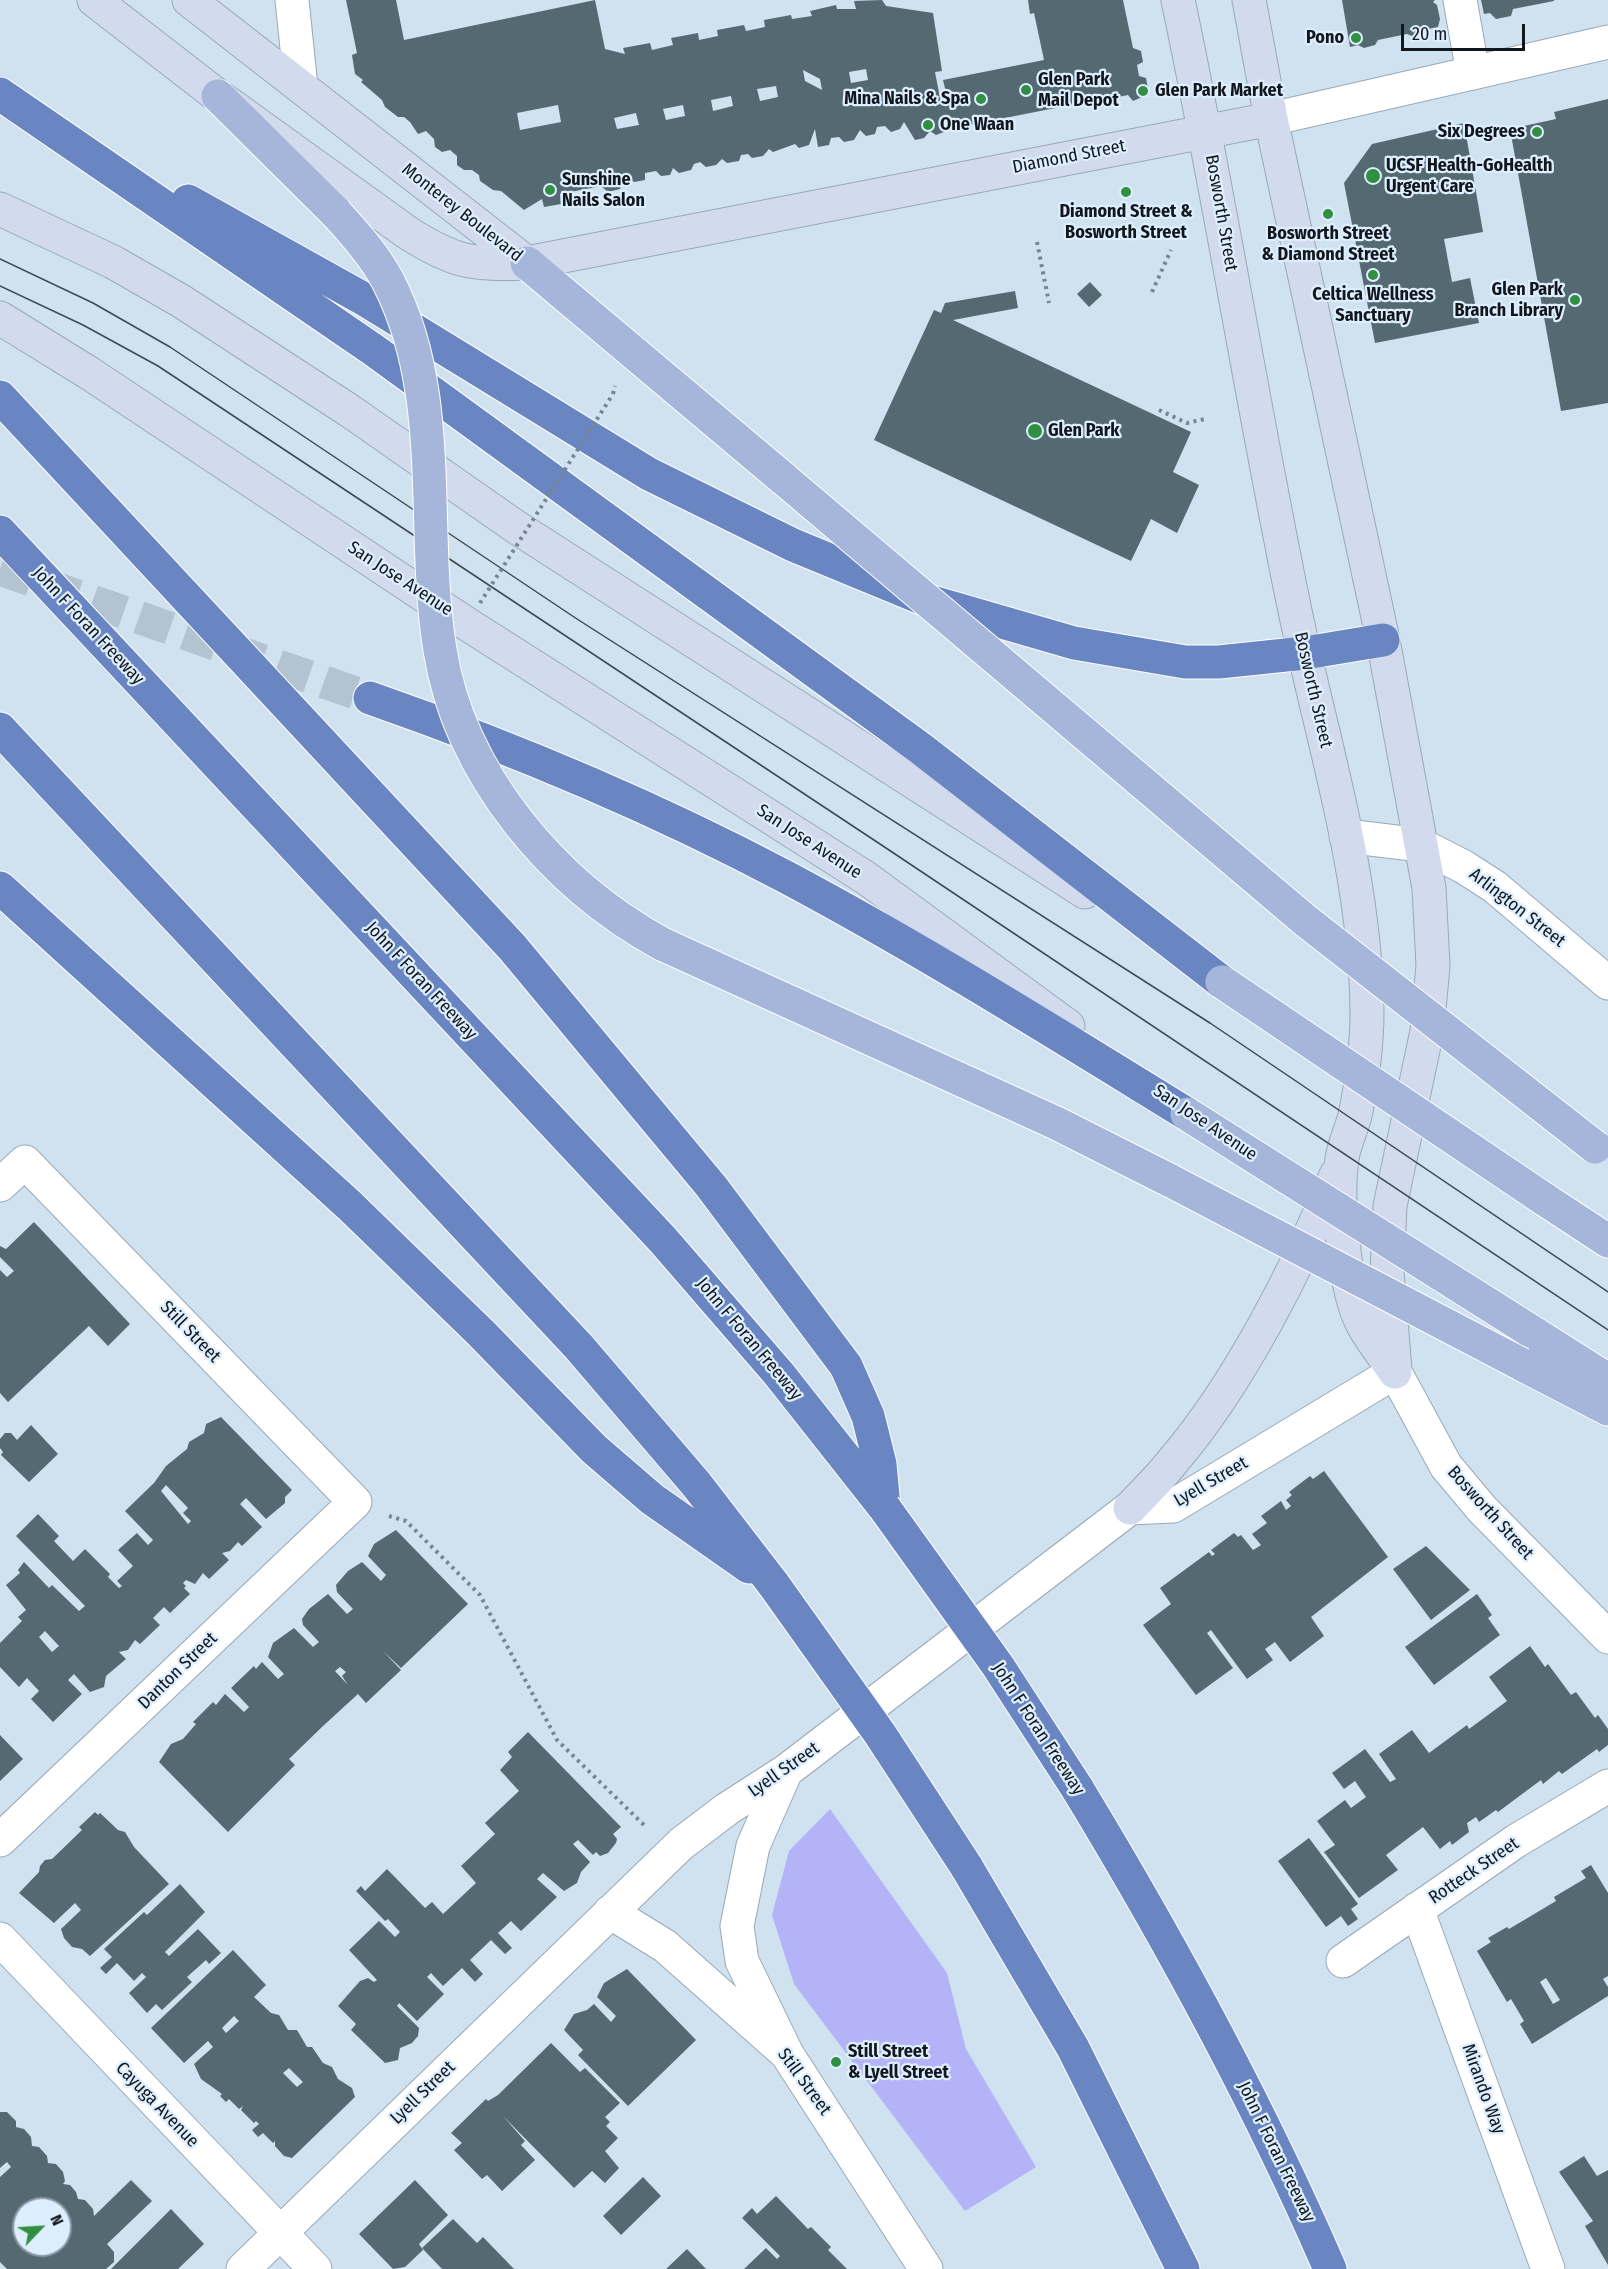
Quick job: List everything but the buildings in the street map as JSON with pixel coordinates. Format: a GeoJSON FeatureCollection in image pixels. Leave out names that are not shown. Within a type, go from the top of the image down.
{"type":"FeatureCollection","features":[{"type":"Feature","properties":{"kind":"highway"},"geometry":{"type":"LineString","coordinates":[[0,94],[375,351],[863,706],[1222,982]]}},
{"type":"Feature","properties":{"kind":"highway"},"geometry":{"type":"LineString","coordinates":[[46,126],[261,240],[352,292],[649,474],[733,517],[865,576],[929,601],[1074,643],[1185,662],[1219,662],[1305,653],[1383,640]]}},
{"type":"Feature","properties":{"kind":"highway"},"geometry":{"type":"LineString","coordinates":[[0,397],[512,947],[711,1186],[846,1366],[868,1416],[880,1464],[885,1507]]}},
{"type":"Feature","properties":{"kind":"highway","name":"John F Foran Freeway"},"geometry":{"type":"LineString","coordinates":[[0,532],[663,1240],[779,1374],[885,1507],[998,1666],[1077,1788],[1151,1912],[1275,2148],[1330,2269]]}},
{"type":"Feature","properties":{"kind":"highway"},"geometry":{"type":"LineString","coordinates":[[370,698],[521,753],[693,831],[784,876],[952,971],[1187,1114]]}},
{"type":"Feature","properties":{"kind":"highway"},"geometry":{"type":"LineString","coordinates":[[0,729],[579,1347],[690,1476],[774,1586],[880,1734],[966,1866],[1073,2048],[1183,2269]]}},
{"type":"Feature","properties":{"kind":"highway"},"geometry":{"type":"LineString","coordinates":[[0,888],[349,1205],[481,1333],[594,1449],[652,1500],[774,1586]]}},
{"type":"Feature","properties":{"kind":"main road","name":"Monterey Boulevard"},"geometry":{"type":"LineString","coordinates":[[94,0],[218,96],[440,253],[466,261],[527,263]]}},
{"type":"Feature","properties":{"kind":"main road","name":"Monterey Boulevard"},"geometry":{"type":"LineString","coordinates":[[189,0],[527,263]]}},
{"type":"Feature","properties":{"kind":"main road","name":"Bosworth Street"},"geometry":{"type":"LineString","coordinates":[[1178,0],[1206,132],[1255,405],[1305,653],[1346,836],[1364,958],[1367,1016],[1355,1114],[1342,1159],[1342,1229],[1351,1293],[1362,1324],[1395,1372]]}},
{"type":"Feature","properties":{"kind":"main road","name":"Bosworth Street"},"geometry":{"type":"LineString","coordinates":[[1249,0],[1271,118],[1383,640],[1429,888],[1433,966],[1427,1031],[1390,1206],[1387,1272],[1395,1372]]}},
{"type":"Feature","properties":{"kind":"main road"},"geometry":{"type":"LineString","coordinates":[[218,96],[336,213],[363,243],[387,280],[404,317],[418,364],[426,433],[433,593],[440,652],[455,708],[500,795],[533,841],[603,908],[662,944],[1056,1123],[1608,1409]]}},
{"type":"Feature","properties":{"kind":"main road","name":"Diamond Street"},"geometry":{"type":"LineString","coordinates":[[527,263],[1271,118]]}},
{"type":"Feature","properties":{"kind":"main road"},"geometry":{"type":"LineString","coordinates":[[0,209],[113,262],[181,301],[350,411],[516,527],[904,774],[1222,982],[1608,1241]]}},
{"type":"Feature","properties":{"kind":"main road"},"geometry":{"type":"LineString","coordinates":[[527,263],[1306,921],[1601,1153]]}},
{"type":"Feature","properties":{"kind":"main road","name":"San Jose Avenue"},"geometry":{"type":"LineString","coordinates":[[0,318],[89,373],[477,630],[866,878],[1187,1114],[1608,1380]]}},
{"type":"Feature","properties":{"kind":"main road"},"geometry":{"type":"LineString","coordinates":[[1130,1508],[1174,1460],[1220,1398],[1288,1279],[1318,1218],[1342,1159]]}},
{"type":"Feature","properties":{"kind":"street"},"geometry":{"type":"LineString","coordinates":[[292,0],[301,87]]}},
{"type":"Feature","properties":{"kind":"street"},"geometry":{"type":"LineString","coordinates":[[1460,0],[1473,73]]}},
{"type":"Feature","properties":{"kind":"street","name":"Diamond Street"},"geometry":{"type":"LineString","coordinates":[[1271,118],[1608,42]]}},
{"type":"Feature","properties":{"kind":"street","name":"Arlington Street"},"geometry":{"type":"LineString","coordinates":[[1346,836],[1421,845],[1482,877],[1608,983]]}},
{"type":"Feature","properties":{"kind":"street","name":"Still Street"},"geometry":{"type":"LineString","coordinates":[[0,1185],[25,1162],[355,1502]]}},
{"type":"Feature","properties":{"kind":"street","name":"Lyell Street"},"geometry":{"type":"LineString","coordinates":[[243,2269],[681,1844],[727,1809],[786,1771],[1130,1508],[1173,1506],[1395,1372]]}},
{"type":"Feature","properties":{"kind":"street","name":"Bosworth Street"},"geometry":{"type":"LineString","coordinates":[[1395,1372],[1446,1466],[1482,1509],[1608,1637]]}},
{"type":"Feature","properties":{"kind":"street","name":"Danton Street"},"geometry":{"type":"LineString","coordinates":[[0,1840],[355,1502]]}},
{"type":"Feature","properties":{"kind":"street"},"geometry":{"type":"LineString","coordinates":[[786,1771],[753,1846],[738,1926],[742,1961],[787,2054]]}},
{"type":"Feature","properties":{"kind":"street","name":"Rotteck Street"},"geometry":{"type":"LineString","coordinates":[[1343,1961],[1516,1841],[1608,1786]]}},
{"type":"Feature","properties":{"kind":"street","name":"Mirando Way"},"geometry":{"type":"LineString","coordinates":[[1418,1909],[1548,2269]]}},
{"type":"Feature","properties":{"kind":"street","name":"Still Street"},"geometry":{"type":"LineString","coordinates":[[610,1912],[665,1946],[787,2054],[921,2267]]}},
{"type":"Feature","properties":{"kind":"street","name":"Cayuga Avenue"},"geometry":{"type":"LineString","coordinates":[[0,1939],[315,2269]]}},
{"type":"Feature","properties":{"kind":"path"},"geometry":{"type":"LineString","coordinates":[[1037,242],[1049,303]]}},
{"type":"Feature","properties":{"kind":"path"},"geometry":{"type":"LineString","coordinates":[[1152,292],[1171,250]]}},
{"type":"Feature","properties":{"kind":"path"},"geometry":{"type":"LineString","coordinates":[[480,603],[613,394]]}},
{"type":"Feature","properties":{"kind":"path"},"geometry":{"type":"LineString","coordinates":[[1159,410],[1187,423],[1205,419]]}},
{"type":"Feature","properties":{"kind":"path"},"geometry":{"type":"LineString","coordinates":[[355,1502],[382,1515],[406,1521],[480,1595],[557,1740],[645,1826]]}},
{"type":"Feature","properties":{"kind":"shaded area"},"geometry":{"type":"Polygon","coordinates":[[[830,1809],[947,1973],[966,2049],[1036,2167],[965,2211],[794,1984],[772,1915],[789,1851],[830,1809]]]}},
{"type":"Feature","properties":{"kind":"tunnel"},"geometry":{"type":"LineString","coordinates":[[0,569],[370,698]]}},
{"type":"Feature","properties":{"kind":"tram line"},"geometry":{"type":"LineString","coordinates":[[0,259],[93,303],[170,347],[577,619],[1210,1023],[1608,1292]]}},
{"type":"Feature","properties":{"kind":"tram line"},"geometry":{"type":"LineString","coordinates":[[0,286],[83,325],[158,366],[1608,1330]]}},
{"type":"Feature","properties":{"kind":"place","name":"Pono"},"geometry":{"type":"Point","coordinates":[1356,38]}},
{"type":"Feature","properties":{"kind":"place","name":"Glen Park Mail Depot"},"geometry":{"type":"Point","coordinates":[1026,90]}},
{"type":"Feature","properties":{"kind":"place","name":"Glen Park Market"},"geometry":{"type":"Point","coordinates":[1143,91]}},
{"type":"Feature","properties":{"kind":"place","name":"Mina Nails & Spa"},"geometry":{"type":"Point","coordinates":[981,99]}},
{"type":"Feature","properties":{"kind":"place","name":"One Waan"},"geometry":{"type":"Point","coordinates":[928,125]}},
{"type":"Feature","properties":{"kind":"place","name":"Six Degrees"},"geometry":{"type":"Point","coordinates":[1537,132]}},
{"type":"Feature","properties":{"kind":"place","name":"UCSF Health-GoHealth Urgent Care"},"geometry":{"type":"Point","coordinates":[1373,176]}},
{"type":"Feature","properties":{"kind":"place","name":"Sunshine Nails Salon"},"geometry":{"type":"Point","coordinates":[550,190]}},
{"type":"Feature","properties":{"kind":"place","name":"Diamond Street & Bosworth Street"},"geometry":{"type":"Point","coordinates":[1126,192]}},
{"type":"Feature","properties":{"kind":"place","name":"Bosworth Street & Diamond Street"},"geometry":{"type":"Point","coordinates":[1328,214]}},
{"type":"Feature","properties":{"kind":"place","name":"Celtica Wellness Sanctuary"},"geometry":{"type":"Point","coordinates":[1373,275]}},
{"type":"Feature","properties":{"kind":"place","name":"Glen Park Branch Library"},"geometry":{"type":"Point","coordinates":[1575,300]}},
{"type":"Feature","properties":{"kind":"place","name":"Glen Park"},"geometry":{"type":"Point","coordinates":[1035,431]}},
{"type":"Feature","properties":{"kind":"place","name":"Still Street & Lyell Street"},"geometry":{"type":"Point","coordinates":[836,2062]}}]}
